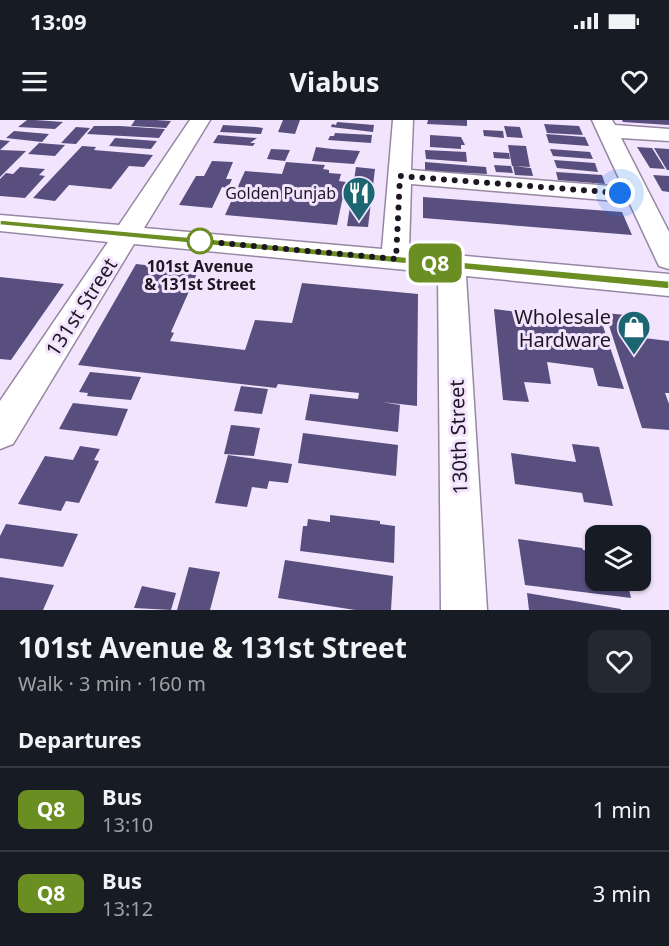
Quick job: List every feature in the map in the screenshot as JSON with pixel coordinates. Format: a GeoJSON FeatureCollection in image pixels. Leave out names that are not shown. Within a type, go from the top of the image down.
{"type":"FeatureCollection","features":[{"type":"Feature","properties":{"kind":"street","name":"131st Street"},"geometry":{"type":"LineString","coordinates":[[0,432],[200,120]]}},
{"type":"Feature","properties":{"kind":"street"},"geometry":{"type":"LineString","coordinates":[[396,259],[403,120]]}},
{"type":"Feature","properties":{"kind":"street"},"geometry":{"type":"LineString","coordinates":[[605,125],[669,135]]}},
{"type":"Feature","properties":{"kind":"street"},"geometry":{"type":"LineString","coordinates":[[605,125],[636,195],[669,259]]}},
{"type":"Feature","properties":{"kind":"street"},"geometry":{"type":"LineString","coordinates":[[400,176],[636,195]]}},
{"type":"Feature","properties":{"kind":"street"},"geometry":{"type":"LineString","coordinates":[[0,223],[669,285]]}},
{"type":"Feature","properties":{"kind":"street","name":"130th Street"},"geometry":{"type":"LineString","coordinates":[[452,264],[464,610]]}},
{"type":"Feature","properties":{"kind":"building"},"geometry":{"type":"Polygon","coordinates":[[[27,120],[63,122],[55,129],[18,127],[27,120]]]}},
{"type":"Feature","properties":{"kind":"building"},"geometry":{"type":"Polygon","coordinates":[[[135,120],[171,121],[166,128],[131,126],[135,120]]]}},
{"type":"Feature","properties":{"kind":"building"},"geometry":{"type":"Polygon","coordinates":[[[283,120],[300,120],[295,134],[278,132],[283,120]]]}},
{"type":"Feature","properties":{"kind":"building"},"geometry":{"type":"Polygon","coordinates":[[[428,120],[467,120],[467,126],[427,124],[428,120]]]}},
{"type":"Feature","properties":{"kind":"building"},"geometry":{"type":"Polygon","coordinates":[[[622,120],[669,120],[669,125],[623,122],[622,120]]]}},
{"type":"Feature","properties":{"kind":"building"},"geometry":{"type":"Polygon","coordinates":[[[337,122],[374,125],[373,132],[331,127],[337,122]]]}},
{"type":"Feature","properties":{"kind":"building"},"geometry":{"type":"Polygon","coordinates":[[[544,124],[579,126],[583,135],[547,133],[544,124]]]}},
{"type":"Feature","properties":{"kind":"building"},"geometry":{"type":"Polygon","coordinates":[[[223,125],[263,128],[261,134],[220,132],[223,125]]]}},
{"type":"Feature","properties":{"kind":"building"},"geometry":{"type":"Polygon","coordinates":[[[94,126],[165,129],[159,138],[87,134],[94,126]]]}},
{"type":"Feature","properties":{"kind":"building"},"geometry":{"type":"Polygon","coordinates":[[[504,126],[520,127],[523,138],[507,137],[504,126]]]}},
{"type":"Feature","properties":{"kind":"building"},"geometry":{"type":"Polygon","coordinates":[[[76,127],[90,128],[76,144],[61,143],[76,127]]]}},
{"type":"Feature","properties":{"kind":"building"},"geometry":{"type":"Polygon","coordinates":[[[483,130],[503,131],[504,138],[484,136],[483,130]]]}},
{"type":"Feature","properties":{"kind":"building"},"geometry":{"type":"Polygon","coordinates":[[[14,131],[49,134],[42,142],[6,138],[14,131]]]}},
{"type":"Feature","properties":{"kind":"building"},"geometry":{"type":"Polygon","coordinates":[[[335,133],[372,135],[371,143],[328,140],[335,133]]]}},
{"type":"Feature","properties":{"kind":"building"},"geometry":{"type":"Polygon","coordinates":[[[546,134],[585,137],[589,146],[549,143],[546,134]]]}},
{"type":"Feature","properties":{"kind":"building"},"geometry":{"type":"Polygon","coordinates":[[[218,135],[257,138],[250,143],[255,143],[253,146],[213,143],[218,135]]]}},
{"type":"Feature","properties":{"kind":"building"},"geometry":{"type":"Polygon","coordinates":[[[430,135],[461,137],[465,145],[461,145],[461,149],[430,147],[430,135]]]}},
{"type":"Feature","properties":{"kind":"building"},"geometry":{"type":"Polygon","coordinates":[[[115,138],[157,141],[151,149],[109,146],[115,138]]]}},
{"type":"Feature","properties":{"kind":"building"},"geometry":{"type":"Polygon","coordinates":[[[0,140],[10,141],[0,150],[0,140]]]}},
{"type":"Feature","properties":{"kind":"building"},"geometry":{"type":"Polygon","coordinates":[[[39,143],[65,145],[55,156],[28,154],[39,143]]]}},
{"type":"Feature","properties":{"kind":"building"},"geometry":{"type":"Polygon","coordinates":[[[508,145],[526,146],[530,167],[512,166],[508,145]]]}},
{"type":"Feature","properties":{"kind":"building"},"geometry":{"type":"Polygon","coordinates":[[[82,146],[96,147],[94,150],[153,155],[144,167],[129,166],[111,189],[69,185],[55,201],[33,198],[82,146]]]}},
{"type":"Feature","properties":{"kind":"building"},"geometry":{"type":"Polygon","coordinates":[[[316,147],[360,151],[354,164],[312,161],[316,147]]]}},
{"type":"Feature","properties":{"kind":"building"},"geometry":{"type":"Polygon","coordinates":[[[637,147],[652,148],[665,169],[650,168],[637,147]]]}},
{"type":"Feature","properties":{"kind":"building"},"geometry":{"type":"Polygon","coordinates":[[[654,148],[669,149],[669,170],[667,170],[654,148]]]}},
{"type":"Feature","properties":{"kind":"building"},"geometry":{"type":"Polygon","coordinates":[[[271,149],[290,150],[285,161],[267,159],[271,149]]]}},
{"type":"Feature","properties":{"kind":"building"},"geometry":{"type":"Polygon","coordinates":[[[550,149],[590,152],[593,159],[553,156],[550,149]]]}},
{"type":"Feature","properties":{"kind":"building"},"geometry":{"type":"Polygon","coordinates":[[[0,150],[26,151],[0,177],[0,150]]]}},
{"type":"Feature","properties":{"kind":"building"},"geometry":{"type":"Polygon","coordinates":[[[425,150],[466,152],[467,162],[426,159],[425,150]]]}},
{"type":"Feature","properties":{"kind":"building"},"geometry":{"type":"Polygon","coordinates":[[[493,152],[509,153],[510,159],[494,158],[493,152]]]}},
{"type":"Feature","properties":{"kind":"building"},"geometry":{"type":"Polygon","coordinates":[[[554,160],[595,163],[598,172],[557,168],[554,160]]]}},
{"type":"Feature","properties":{"kind":"building"},"geometry":{"type":"Polygon","coordinates":[[[212,161],[233,162],[226,179],[232,179],[228,188],[222,187],[212,208],[179,205],[196,176],[204,176],[212,161]]]}},
{"type":"Feature","properties":{"kind":"building"},"geometry":{"type":"Polygon","coordinates":[[[286,162],[325,165],[323,169],[329,170],[329,173],[341,174],[339,181],[346,182],[337,225],[225,215],[245,171],[282,174],[286,162]]]}},
{"type":"Feature","properties":{"kind":"building"},"geometry":{"type":"Polygon","coordinates":[[[425,162],[486,167],[487,174],[425,171],[425,162]]]}},
{"type":"Feature","properties":{"kind":"building"},"geometry":{"type":"Polygon","coordinates":[[[494,165],[511,166],[513,173],[496,172],[494,165]]]}},
{"type":"Feature","properties":{"kind":"building"},"geometry":{"type":"Polygon","coordinates":[[[513,166],[531,168],[533,176],[515,175],[513,166]]]}},
{"type":"Feature","properties":{"kind":"building"},"geometry":{"type":"Polygon","coordinates":[[[20,167],[45,169],[39,175],[45,176],[25,198],[0,196],[0,179],[6,173],[13,174],[20,167]]]}},
{"type":"Feature","properties":{"kind":"building"},"geometry":{"type":"Polygon","coordinates":[[[356,167],[375,169],[368,227],[347,226],[356,167]]]}},
{"type":"Feature","properties":{"kind":"building"},"geometry":{"type":"Polygon","coordinates":[[[556,172],[602,175],[605,184],[558,180],[556,172]]]}},
{"type":"Feature","properties":{"kind":"building"},"geometry":{"type":"Polygon","coordinates":[[[653,175],[669,176],[669,192],[662,191],[653,175]]]}},
{"type":"Feature","properties":{"kind":"building"},"geometry":{"type":"Polygon","coordinates":[[[423,197],[622,212],[632,235],[423,218],[423,197]]]}},
{"type":"Feature","properties":{"kind":"building"},"geometry":{"type":"Polygon","coordinates":[[[136,264],[198,271],[171,332],[174,333],[170,341],[245,350],[255,320],[292,323],[302,283],[418,294],[417,406],[382,402],[400,405],[398,432],[305,420],[310,394],[358,399],[359,393],[278,384],[276,388],[78,365],[136,264]]]}},
{"type":"Feature","properties":{"kind":"building"},"geometry":{"type":"Polygon","coordinates":[[[0,277],[64,284],[11,360],[0,359],[0,277]]]}},
{"type":"Feature","properties":{"kind":"building"},"geometry":{"type":"Polygon","coordinates":[[[494,309],[602,323],[624,389],[598,386],[593,368],[547,362],[551,384],[524,382],[529,402],[503,400],[494,309]]]}},
{"type":"Feature","properties":{"kind":"building"},"geometry":{"type":"Polygon","coordinates":[[[605,313],[636,316],[644,338],[669,341],[669,393],[665,393],[669,404],[669,430],[642,428],[605,313]]]}},
{"type":"Feature","properties":{"kind":"building"},"geometry":{"type":"Polygon","coordinates":[[[90,372],[141,377],[131,400],[87,396],[88,393],[79,392],[90,372]]]}},
{"type":"Feature","properties":{"kind":"building"},"geometry":{"type":"Polygon","coordinates":[[[241,386],[268,389],[262,414],[234,411],[241,386]]]}},
{"type":"Feature","properties":{"kind":"building"},"geometry":{"type":"Polygon","coordinates":[[[73,403],[128,409],[117,436],[59,429],[73,403]]]}},
{"type":"Feature","properties":{"kind":"building"},"geometry":{"type":"Polygon","coordinates":[[[231,425],[260,428],[254,456],[224,454],[231,425]]]}},
{"type":"Feature","properties":{"kind":"building"},"geometry":{"type":"Polygon","coordinates":[[[303,433],[398,445],[396,476],[298,463],[303,433]]]}},
{"type":"Feature","properties":{"kind":"building"},"geometry":{"type":"Polygon","coordinates":[[[572,444],[599,447],[613,506],[584,502],[582,493],[515,484],[511,453],[576,462],[572,444]]]}},
{"type":"Feature","properties":{"kind":"building"},"geometry":{"type":"Polygon","coordinates":[[[80,446],[100,449],[94,460],[99,461],[79,503],[66,501],[61,511],[18,504],[45,456],[73,460],[80,446]]]}},
{"type":"Feature","properties":{"kind":"building"},"geometry":{"type":"Polygon","coordinates":[[[228,455],[292,464],[288,483],[269,481],[267,489],[252,487],[247,507],[215,503],[228,455]]]}},
{"type":"Feature","properties":{"kind":"building"},"geometry":{"type":"Polygon","coordinates":[[[330,515],[380,521],[380,524],[395,526],[394,563],[300,551],[303,526],[307,526],[308,519],[330,522],[330,515]]]}},
{"type":"Feature","properties":{"kind":"building"},"geometry":{"type":"Polygon","coordinates":[[[6,524],[78,534],[63,567],[0,558],[0,536],[6,524]]]}},
{"type":"Feature","properties":{"kind":"building"},"geometry":{"type":"Polygon","coordinates":[[[518,539],[582,548],[585,550],[585,591],[629,591],[631,598],[525,585],[518,539]]]}},
{"type":"Feature","properties":{"kind":"building"},"geometry":{"type":"Polygon","coordinates":[[[285,560],[393,576],[391,610],[355,610],[278,598],[285,560]]]}},
{"type":"Feature","properties":{"kind":"building"},"geometry":{"type":"Polygon","coordinates":[[[189,567],[220,572],[210,610],[177,610],[189,567]]]}},
{"type":"Feature","properties":{"kind":"building"},"geometry":{"type":"Polygon","coordinates":[[[0,577],[54,585],[43,610],[0,610],[0,577]]]}},
{"type":"Feature","properties":{"kind":"building"},"geometry":{"type":"Polygon","coordinates":[[[142,586],[176,593],[171,610],[134,608],[142,586]]]}},
{"type":"Feature","properties":{"kind":"building"},"geometry":{"type":"Polygon","coordinates":[[[527,593],[621,609],[621,610],[529,610],[527,593]]]}},
{"type":"Feature","properties":{"kind":"bus line","name":"Q8"},"geometry":{"type":"LineString","coordinates":[[0,223],[669,285]]}},
{"type":"Feature","properties":{"kind":"place","name":"Golden Punjab"},"geometry":{"type":"Point","coordinates":[359,222]}},
{"type":"Feature","properties":{"kind":"place","name":"101st Avenue & 131st Street"},"geometry":{"type":"Point","coordinates":[200,241]}},
{"type":"Feature","properties":{"kind":"place","name":"Wholesale Hardware"},"geometry":{"type":"Point","coordinates":[634,356]}},
{"type":"Feature","properties":{"kind":"route"},"geometry":{"type":"LineString","coordinates":[[200,241],[396,259],[400,176],[620,193]]}}]}
